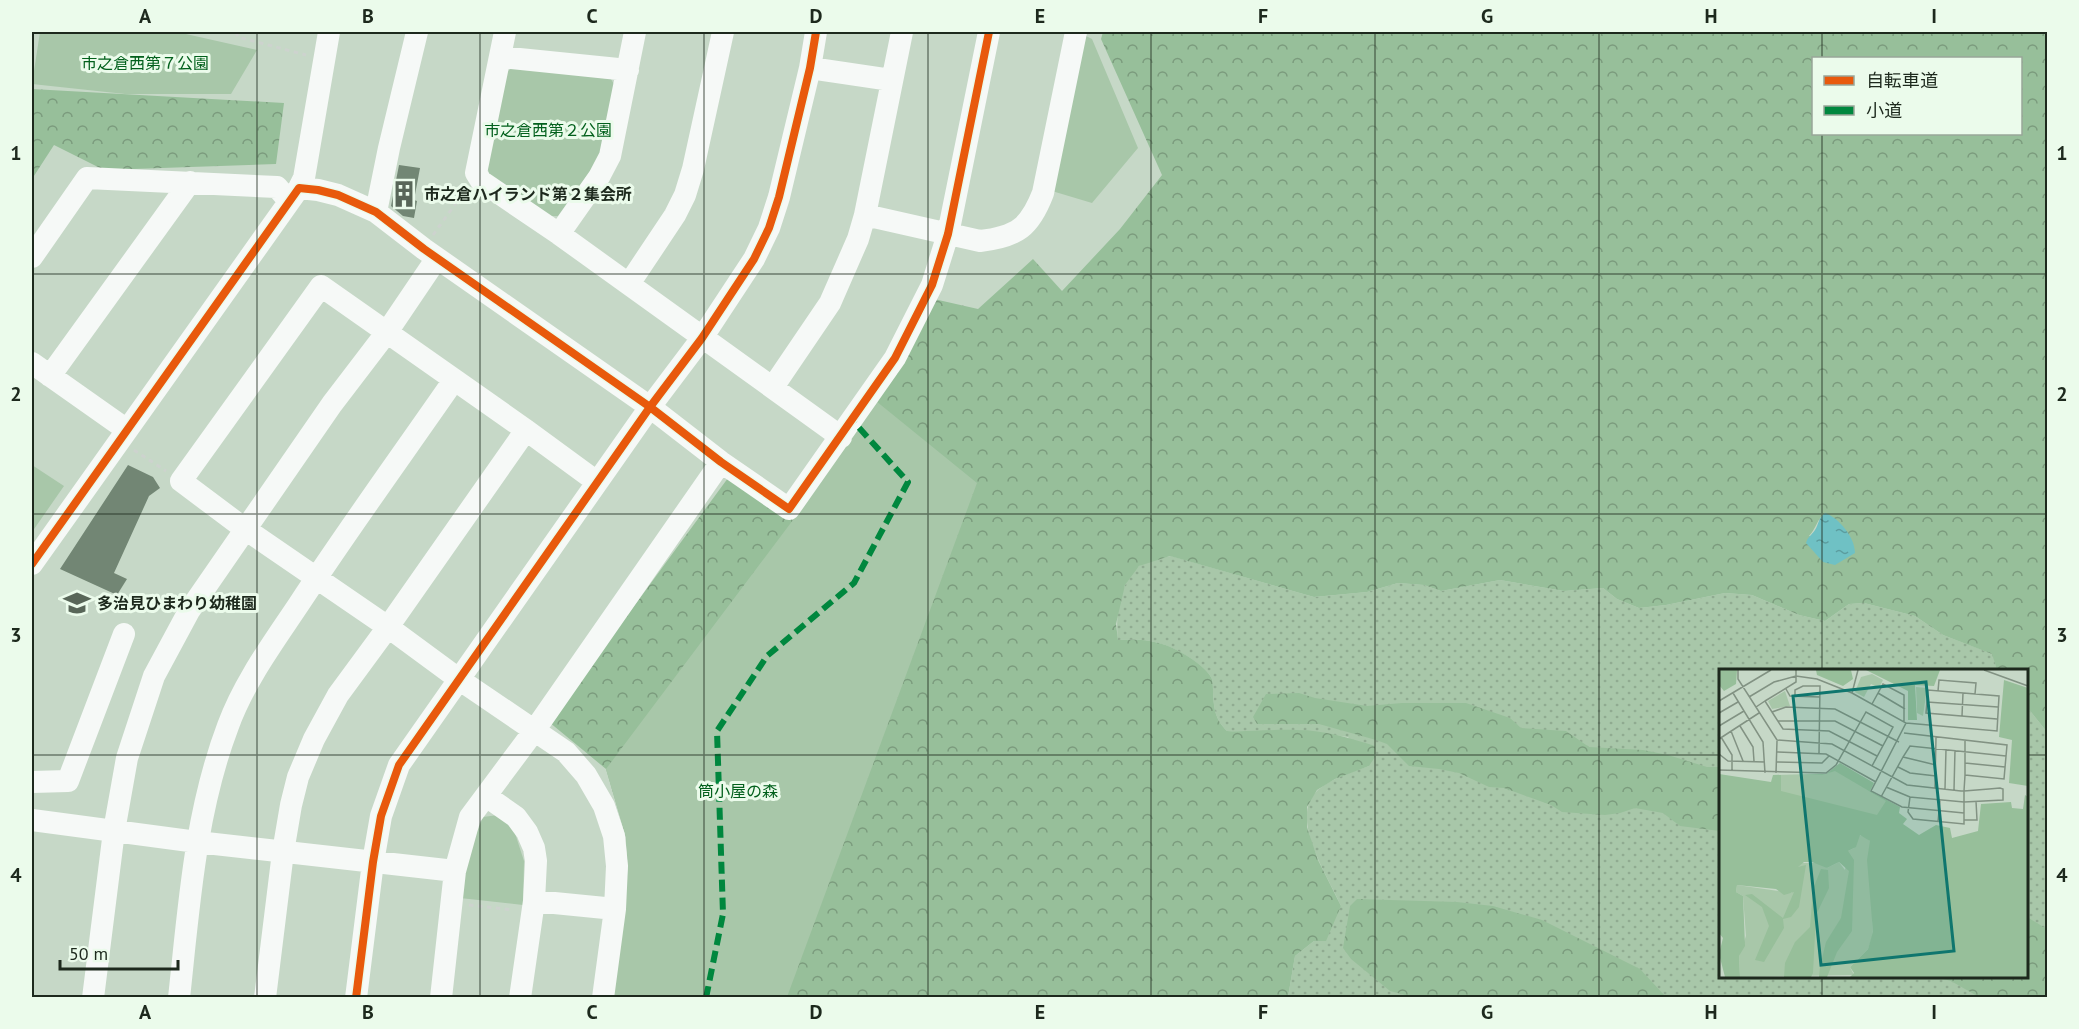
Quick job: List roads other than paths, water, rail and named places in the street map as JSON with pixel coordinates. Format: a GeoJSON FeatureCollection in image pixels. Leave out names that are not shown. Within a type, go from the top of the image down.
{"type":"FeatureCollection","features":[{"type":"Feature","properties":{"kind":"street"},"geometry":{"type":"LineString","coordinates":[[32,564],[304,178],[329,32]]}},
{"type":"Feature","properties":{"kind":"street"},"geometry":{"type":"LineString","coordinates":[[376,212],[417,32]]}},
{"type":"Feature","properties":{"kind":"street"},"geometry":{"type":"LineString","coordinates":[[505,32],[476,173],[481,181],[559,234],[841,437]]}},
{"type":"Feature","properties":{"kind":"street"},"geometry":{"type":"LineString","coordinates":[[559,234],[599,177],[610,156],[636,32]]}},
{"type":"Feature","properties":{"kind":"street"},"geometry":{"type":"LineString","coordinates":[[629,284],[675,215],[685,195],[693,169],[723,32]]}},
{"type":"Feature","properties":{"kind":"street"},"geometry":{"type":"LineString","coordinates":[[356,998],[381,816],[399,765],[650,407],[702,338],[754,259],[769,228],[779,197],[810,68],[816,32]]}},
{"type":"Feature","properties":{"kind":"street"},"geometry":{"type":"LineString","coordinates":[[773,387],[830,303],[858,239],[865,215],[902,32]]}},
{"type":"Feature","properties":{"kind":"street"},"geometry":{"type":"LineString","coordinates":[[32,257],[87,178],[277,187],[294,195],[318,190],[338,195],[376,212],[789,509],[895,358],[932,285],[948,234],[989,32]]}},
{"type":"Feature","properties":{"kind":"street"},"geometry":{"type":"LineString","coordinates":[[865,215],[980,241],[999,239],[1014,233],[1033,218],[1043,193],[1076,32]]}},
{"type":"Feature","properties":{"kind":"street"},"geometry":{"type":"LineString","coordinates":[[500,57],[628,70]]}},
{"type":"Feature","properties":{"kind":"street"},"geometry":{"type":"LineString","coordinates":[[810,68],[891,80]]}},
{"type":"Feature","properties":{"kind":"street"},"geometry":{"type":"LineString","coordinates":[[50,376],[190,182]]}},
{"type":"Feature","properties":{"kind":"street"},"geometry":{"type":"LineString","coordinates":[[93,998],[114,831],[127,758],[154,676],[189,610],[332,404],[387,332],[430,253]]}},
{"type":"Feature","properties":{"kind":"street"},"geometry":{"type":"LineString","coordinates":[[597,482],[321,286],[181,481],[245,529],[566,752],[586,775],[604,806],[615,836],[617,866],[615,909],[603,998]]}},
{"type":"Feature","properties":{"kind":"street"},"geometry":{"type":"LineString","coordinates":[[32,363],[123,436]]}},
{"type":"Feature","properties":{"kind":"street"},"geometry":{"type":"LineString","coordinates":[[179,998],[197,842],[210,784],[228,724],[257,668],[316,578],[454,380]]}},
{"type":"Feature","properties":{"kind":"street"},"geometry":{"type":"LineString","coordinates":[[265,998],[283,852],[298,777],[314,739],[338,695],[526,430]]}},
{"type":"Feature","properties":{"kind":"street"},"geometry":{"type":"LineString","coordinates":[[441,998],[455,872],[470,817],[534,731],[721,462]]}},
{"type":"Feature","properties":{"kind":"street"},"geometry":{"type":"LineString","coordinates":[[32,782],[68,781],[124,634]]}},
{"type":"Feature","properties":{"kind":"street"},"geometry":{"type":"LineString","coordinates":[[486,796],[516,817],[527,832],[534,848],[536,861],[533,906],[520,998]]}},
{"type":"Feature","properties":{"kind":"street"},"geometry":{"type":"LineString","coordinates":[[32,820],[455,872]]}},
{"type":"Feature","properties":{"kind":"street"},"geometry":{"type":"LineString","coordinates":[[533,906],[615,909]]}},
{"type":"Feature","properties":{"kind":"water"},"geometry":{"type":"Polygon","coordinates":[[[1825,513],[1836,519],[1845,529],[1854,547],[1855,553],[1835,565],[1823,562],[1806,543],[1825,513]]]}},
{"type":"Feature","properties":{"kind":"place","name":"市之倉ハイランド第２集会所"},"geometry":{"type":"Point","coordinates":[404,194]}},
{"type":"Feature","properties":{"kind":"place","name":"多治見ひまわり幼稚園"},"geometry":{"type":"Point","coordinates":[77,603]}},
{"type":"Feature","properties":{"kind":"park label","name":"市之倉西第７公園"},"geometry":{"type":"Point","coordinates":[145,63]}},
{"type":"Feature","properties":{"kind":"park label","name":"市之倉西第２公園"},"geometry":{"type":"Point","coordinates":[548,130]}},
{"type":"Feature","properties":{"kind":"park label","name":"筒小屋の森"},"geometry":{"type":"Point","coordinates":[738,791]}}]}
